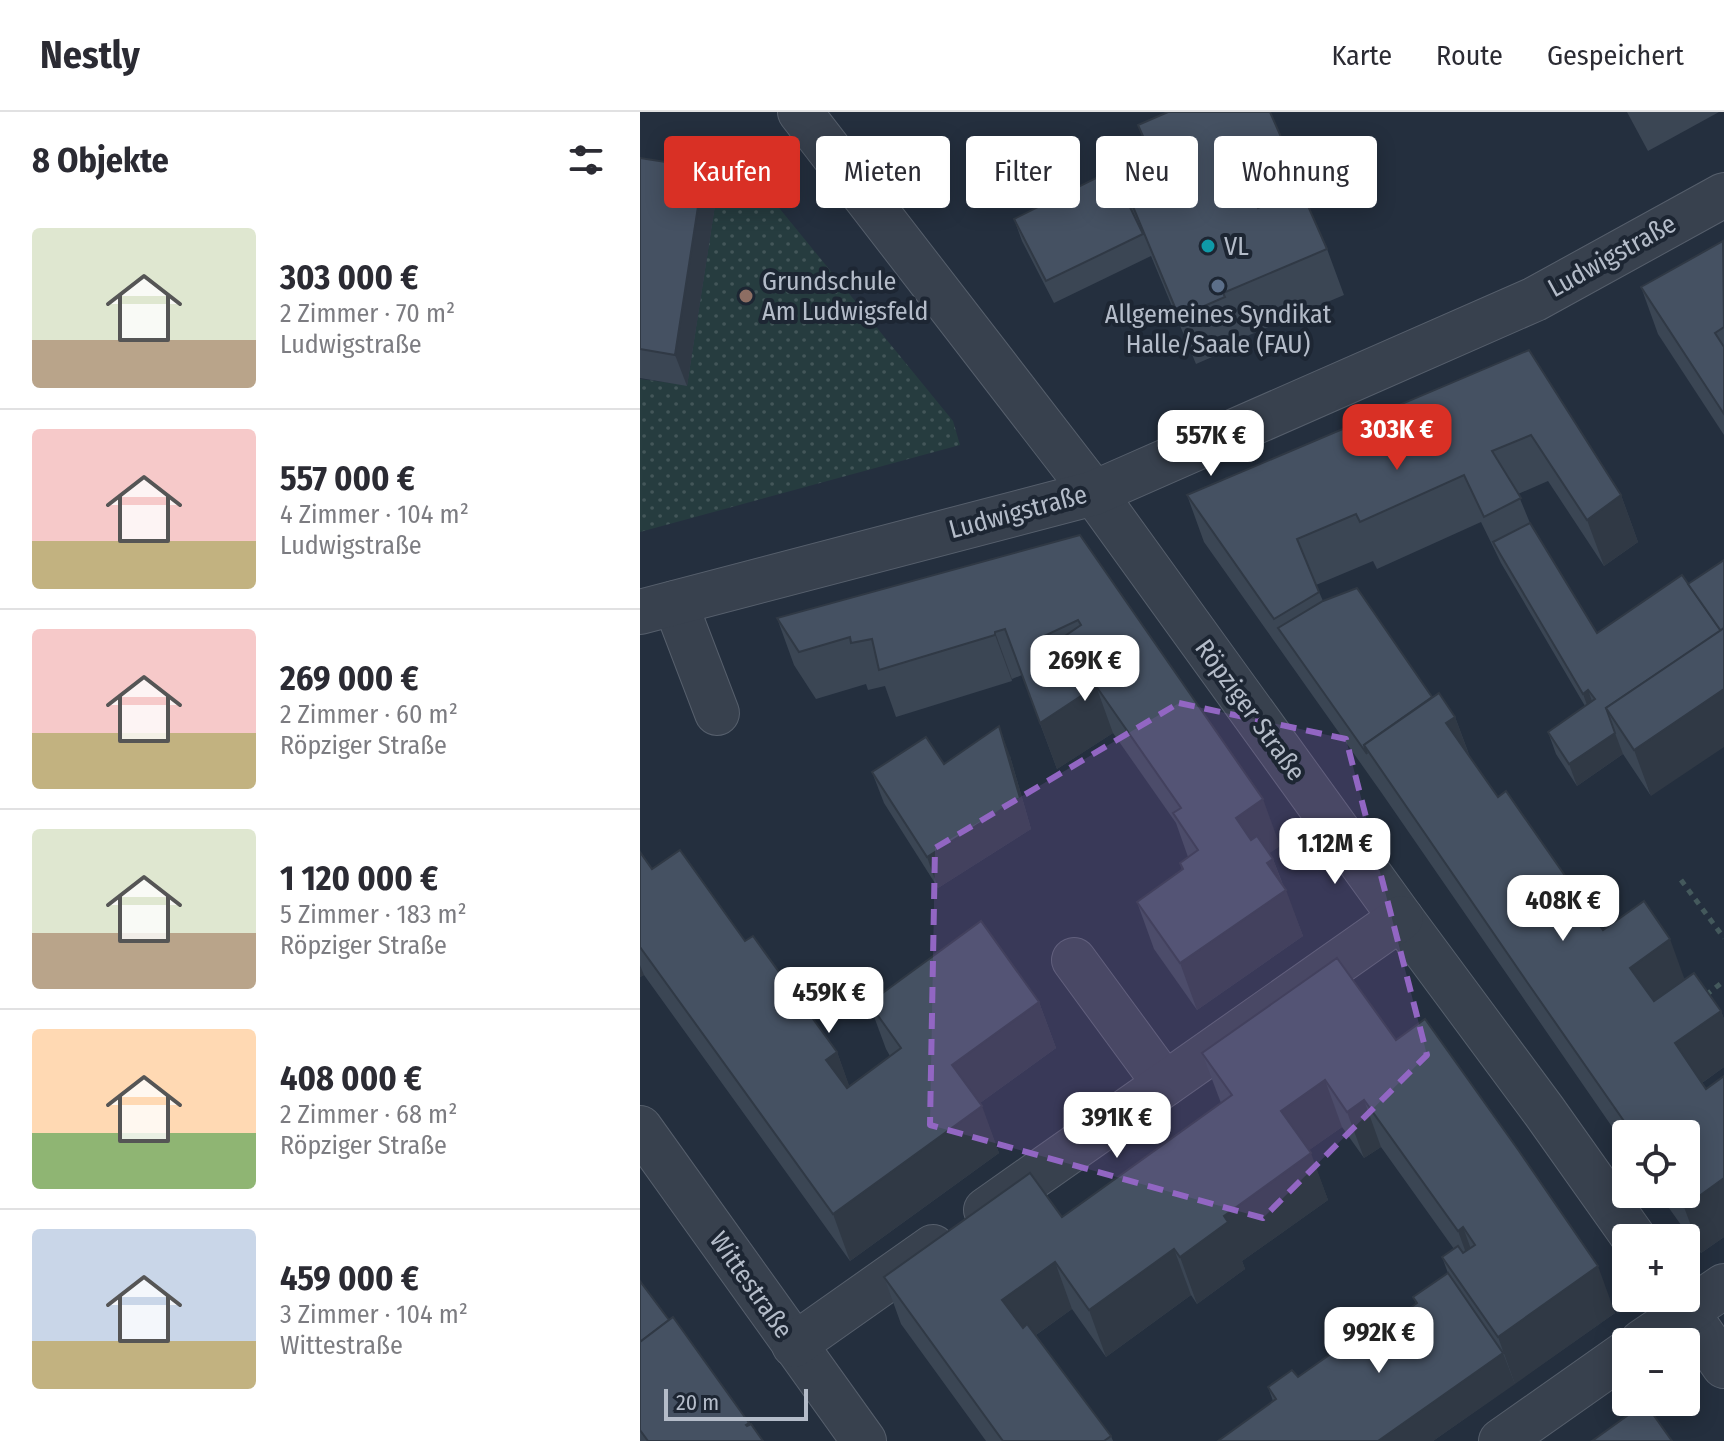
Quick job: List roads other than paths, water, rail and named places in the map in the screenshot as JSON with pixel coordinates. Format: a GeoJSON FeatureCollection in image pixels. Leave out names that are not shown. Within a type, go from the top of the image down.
{"type":"FeatureCollection","features":[{"type":"Feature","properties":{"kind":"street","name":"Röpziger Straße"},"geometry":{"type":"LineString","coordinates":[[800,112],[1094,493],[1624,1224]]}},
{"type":"Feature","properties":{"kind":"street","name":"Ludwigstraße"},"geometry":{"type":"LineString","coordinates":[[658,607],[1094,493],[1535,299],[1724,195]]}},
{"type":"Feature","properties":{"kind":"street"},"geometry":{"type":"LineString","coordinates":[[658,607],[717,713]]}},
{"type":"Feature","properties":{"kind":"street"},"geometry":{"type":"LineString","coordinates":[[794,1345],[1401,918]]}},
{"type":"Feature","properties":{"kind":"street"},"geometry":{"type":"LineString","coordinates":[[1074,960],[1165,1084]]}},
{"type":"Feature","properties":{"kind":"street","name":"Wittestraße"},"geometry":{"type":"LineString","coordinates":[[640,1128],[864,1441]]}},
{"type":"Feature","properties":{"kind":"street"},"geometry":{"type":"LineString","coordinates":[[1700,1297],[1724,1286]]}},
{"type":"Feature","properties":{"kind":"street"},"geometry":{"type":"LineString","coordinates":[[1657,1328],[1674,1312]]}},
{"type":"Feature","properties":{"kind":"street"},"geometry":{"type":"LineString","coordinates":[[1687,1312],[1724,1366]]}},
{"type":"Feature","properties":{"kind":"street"},"geometry":{"type":"LineString","coordinates":[[1501,1441],[1612,1363]]}},
{"type":"Feature","properties":{"kind":"place","name":"VL"},"geometry":{"type":"Point","coordinates":[1208,246]}},
{"type":"Feature","properties":{"kind":"place","name":"Allgemeines Syndikat Halle/Saale (FAU)"},"geometry":{"type":"Point","coordinates":[1218,286]}},
{"type":"Feature","properties":{"kind":"place","name":"Grundschule Am Ludwigsfeld"},"geometry":{"type":"Point","coordinates":[746,296]}}]}
